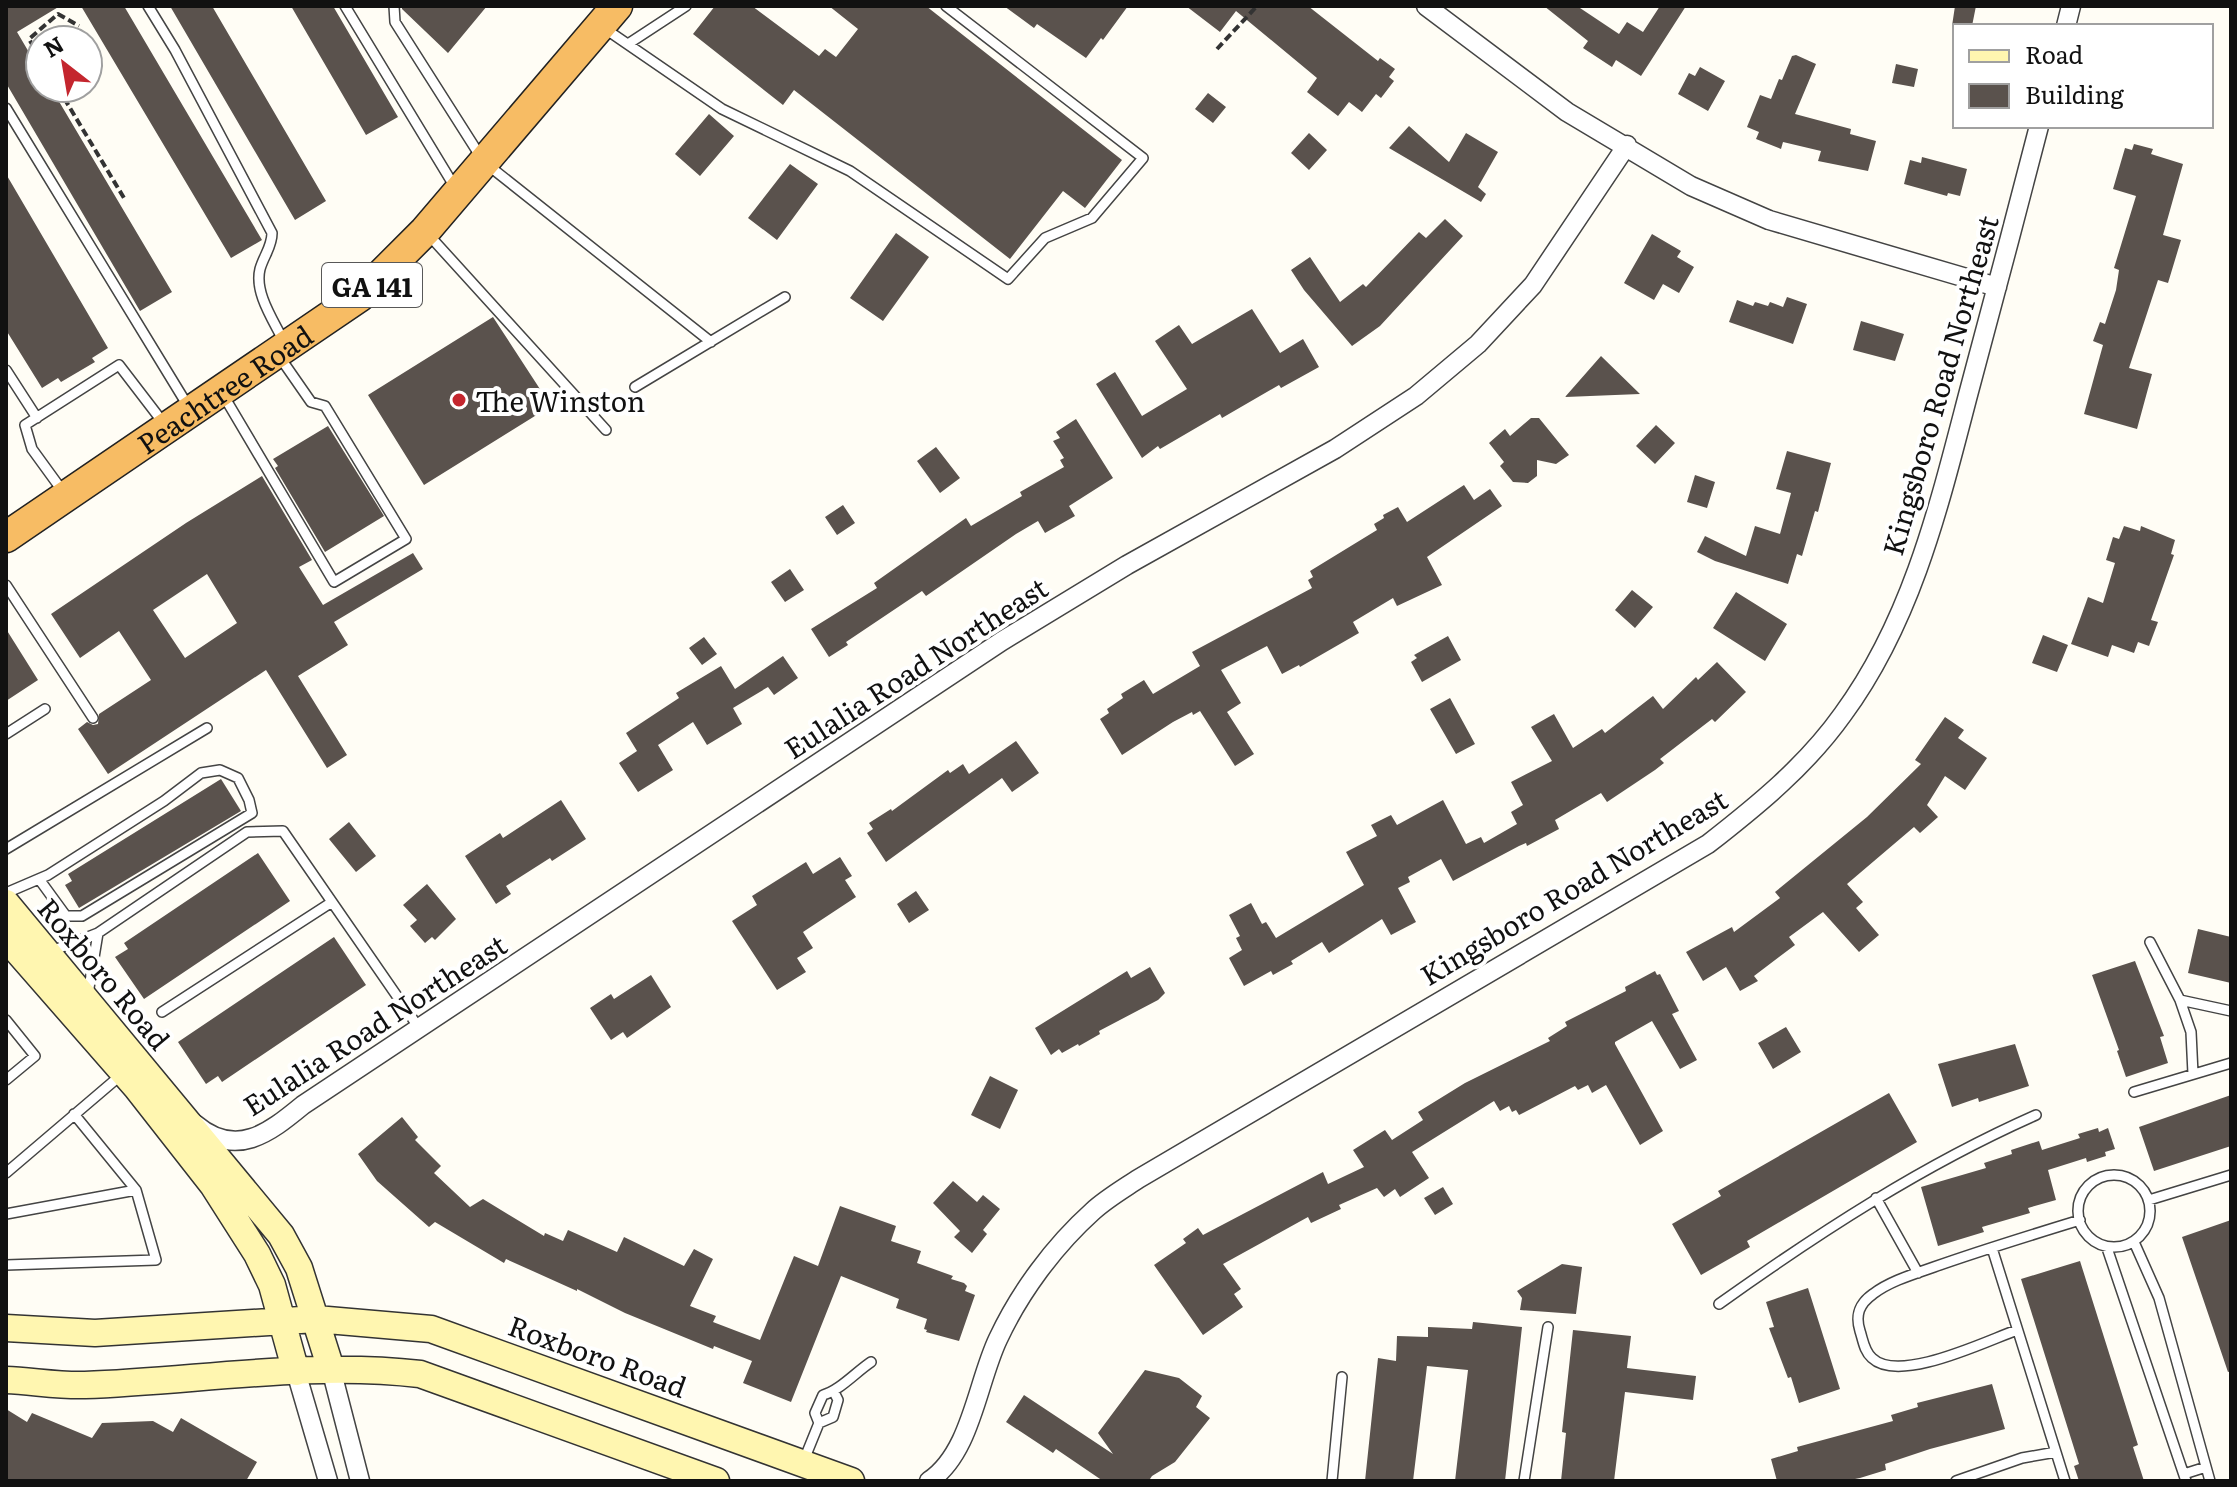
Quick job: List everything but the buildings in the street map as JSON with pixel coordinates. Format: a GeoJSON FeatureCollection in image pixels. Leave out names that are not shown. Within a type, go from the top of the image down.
{"type":"FeatureCollection","features":[{"type":"Feature","properties":{"kind":"highway","name":"Peachtree Road"},"geometry":{"type":"LineString","coordinates":[[12,529],[360,296],[425,231],[609,16]]}},
{"type":"Feature","properties":{"kind":"main road","name":"Roxboro Road"},"geometry":{"type":"LineString","coordinates":[[6,903],[281,1235],[299,1268],[331,1369]]}},
{"type":"Feature","properties":{"kind":"main road","name":"Roxboro Road"},"geometry":{"type":"LineString","coordinates":[[6,938],[123,1073],[213,1185],[272,1285],[296,1372]]}},
{"type":"Feature","properties":{"kind":"main road","name":"Roxboro Road"},"geometry":{"type":"LineString","coordinates":[[316,1319],[431,1329],[851,1481]]}},
{"type":"Feature","properties":{"kind":"main road"},"geometry":{"type":"LineString","coordinates":[[6,1328],[95,1333],[316,1319]]}},
{"type":"Feature","properties":{"kind":"main road"},"geometry":{"type":"LineString","coordinates":[[6,1380],[82,1385],[331,1369],[420,1374],[716,1481]]}},
{"type":"Feature","properties":{"kind":"street"},"geometry":{"type":"LineString","coordinates":[[1426,6],[1567,112],[1627,145],[1691,186],[1769,220],[1997,287]]}},
{"type":"Feature","properties":{"kind":"street","name":"Kingsboro Road Northeast"},"geometry":{"type":"LineString","coordinates":[[929,1481],[953,1457],[997,1340],[1026,1292],[1057,1248],[1094,1210],[1149,1172],[1708,844],[1766,799],[1814,751],[1868,678],[1908,596],[1942,494],[2038,128]]}},
{"type":"Feature","properties":{"kind":"street","name":"Eulalia Road Northeast"},"geometry":{"type":"LineString","coordinates":[[178,1109],[210,1134],[224,1139],[244,1140],[274,1130],[303,1105],[1002,641],[1127,565],[1335,449],[1416,396],[1478,344],[1533,285],[1627,145]]}},
{"type":"Feature","properties":{"kind":"street"},"geometry":{"type":"LineString","coordinates":[[331,1369],[360,1481]]}},
{"type":"Feature","properties":{"kind":"street"},"geometry":{"type":"LineString","coordinates":[[296,1372],[328,1481]]}},
{"type":"Feature","properties":{"kind":"lane"},"geometry":{"type":"LineString","coordinates":[[148,6],[175,50],[272,233],[272,245],[259,273],[261,293],[281,349],[311,402],[325,406],[406,539],[334,582],[220,390]]}},
{"type":"Feature","properties":{"kind":"lane"},"geometry":{"type":"LineString","coordinates":[[345,6],[458,192]]}},
{"type":"Feature","properties":{"kind":"lane"},"geometry":{"type":"LineString","coordinates":[[394,6],[395,22],[484,162],[711,342]]}},
{"type":"Feature","properties":{"kind":"lane"},"geometry":{"type":"LineString","coordinates":[[628,44],[686,6]]}},
{"type":"Feature","properties":{"kind":"lane"},"geometry":{"type":"LineString","coordinates":[[609,16],[628,44],[722,109],[850,171],[1008,279],[1045,238],[1092,218],[1143,158],[946,6]]}},
{"type":"Feature","properties":{"kind":"lane"},"geometry":{"type":"LineString","coordinates":[[6,108],[179,418]]}},
{"type":"Feature","properties":{"kind":"lane"},"geometry":{"type":"LineString","coordinates":[[425,231],[606,430]]}},
{"type":"Feature","properties":{"kind":"lane"},"geometry":{"type":"LineString","coordinates":[[635,387],[785,297]]}},
{"type":"Feature","properties":{"kind":"lane"},"geometry":{"type":"LineString","coordinates":[[66,495],[32,449],[25,425],[119,365],[179,418]]}},
{"type":"Feature","properties":{"kind":"lane"},"geometry":{"type":"LineString","coordinates":[[6,370],[37,418]]}},
{"type":"Feature","properties":{"kind":"lane"},"geometry":{"type":"LineString","coordinates":[[6,585],[93,718]]}},
{"type":"Feature","properties":{"kind":"lane"},"geometry":{"type":"LineString","coordinates":[[6,734],[45,709]]}},
{"type":"Feature","properties":{"kind":"lane"},"geometry":{"type":"LineString","coordinates":[[6,849],[207,728]]}},
{"type":"Feature","properties":{"kind":"lane"},"geometry":{"type":"LineString","coordinates":[[123,764],[130,774]]}},
{"type":"Feature","properties":{"kind":"lane"},"geometry":{"type":"LineString","coordinates":[[6,893],[43,877],[164,801],[201,773],[220,770],[238,778],[249,800],[252,813],[82,916],[66,916],[43,877]]}},
{"type":"Feature","properties":{"kind":"lane"},"geometry":{"type":"LineString","coordinates":[[47,953],[98,933],[247,832],[283,831],[419,1028]]}},
{"type":"Feature","properties":{"kind":"lane"},"geometry":{"type":"LineString","coordinates":[[162,1012],[332,902]]}},
{"type":"Feature","properties":{"kind":"lane"},"geometry":{"type":"LineString","coordinates":[[87,1001],[98,933]]}},
{"type":"Feature","properties":{"kind":"lane"},"geometry":{"type":"LineString","coordinates":[[2150,942],[2180,1000],[2191,1032],[2193,1074]]}},
{"type":"Feature","properties":{"kind":"lane"},"geometry":{"type":"LineString","coordinates":[[2180,1000],[2231,1011]]}},
{"type":"Feature","properties":{"kind":"lane"},"geometry":{"type":"LineString","coordinates":[[6,1020],[35,1056],[6,1080]]}},
{"type":"Feature","properties":{"kind":"lane"},"geometry":{"type":"LineString","coordinates":[[2134,1092],[2231,1063]]}},
{"type":"Feature","properties":{"kind":"lane"},"geometry":{"type":"LineString","coordinates":[[6,1173],[123,1073]]}},
{"type":"Feature","properties":{"kind":"lane"},"geometry":{"type":"LineString","coordinates":[[6,1265],[156,1260],[136,1190],[74,1114]]}},
{"type":"Feature","properties":{"kind":"lane"},"geometry":{"type":"LineString","coordinates":[[1719,1304],[1876,1198],[1970,1144],[2036,1115]]}},
{"type":"Feature","properties":{"kind":"lane"},"geometry":{"type":"LineString","coordinates":[[2110,1175],[2130,1178],[2142,1188],[2149,1200],[2150,1220],[2143,1234],[2134,1242],[2119,1248],[2107,1248],[2092,1241],[2083,1232],[2077,1209],[2082,1194],[2092,1182],[2110,1175]]}},
{"type":"Feature","properties":{"kind":"lane"},"geometry":{"type":"LineString","coordinates":[[2149,1200],[2231,1175]]}},
{"type":"Feature","properties":{"kind":"lane"},"geometry":{"type":"LineString","coordinates":[[6,1214],[136,1190]]}},
{"type":"Feature","properties":{"kind":"lane"},"geometry":{"type":"LineString","coordinates":[[1876,1198],[1918,1273]]}},
{"type":"Feature","properties":{"kind":"lane"},"geometry":{"type":"LineString","coordinates":[[2017,1330],[1930,1361],[1909,1366],[1886,1366],[1873,1359],[1865,1348],[1856,1318],[1861,1306],[1872,1294],[1918,1273],[2080,1220]]}},
{"type":"Feature","properties":{"kind":"lane"},"geometry":{"type":"LineString","coordinates":[[2134,1242],[2159,1298],[2210,1481]]}},
{"type":"Feature","properties":{"kind":"lane"},"geometry":{"type":"LineString","coordinates":[[1992,1248],[2065,1481]]}},
{"type":"Feature","properties":{"kind":"lane"},"geometry":{"type":"LineString","coordinates":[[2107,1248],[2185,1478],[2206,1467]]}},
{"type":"Feature","properties":{"kind":"lane"},"geometry":{"type":"LineString","coordinates":[[1524,1481],[1548,1327]]}},
{"type":"Feature","properties":{"kind":"lane"},"geometry":{"type":"LineString","coordinates":[[803,1463],[819,1423],[815,1413],[823,1395],[834,1392],[846,1379],[871,1362]]}},
{"type":"Feature","properties":{"kind":"lane"},"geometry":{"type":"LineString","coordinates":[[1332,1481],[1342,1377]]}},
{"type":"Feature","properties":{"kind":"lane"},"geometry":{"type":"LineString","coordinates":[[819,1423],[833,1417],[838,1400],[834,1392]]}},
{"type":"Feature","properties":{"kind":"lane"},"geometry":{"type":"LineString","coordinates":[[1956,1481],[2022,1458],[2056,1452]]}},
{"type":"Feature","properties":{"kind":"path"},"geometry":{"type":"LineString","coordinates":[[1217,49],[1257,6]]}},
{"type":"Feature","properties":{"kind":"path"},"geometry":{"type":"LineString","coordinates":[[46,24],[58,14],[76,24]]}},
{"type":"Feature","properties":{"kind":"path"},"geometry":{"type":"LineString","coordinates":[[68,104],[124,198]]}},
{"type":"Feature","properties":{"kind":"place","name":"The Winston"},"geometry":{"type":"Point","coordinates":[459,400]}}]}
